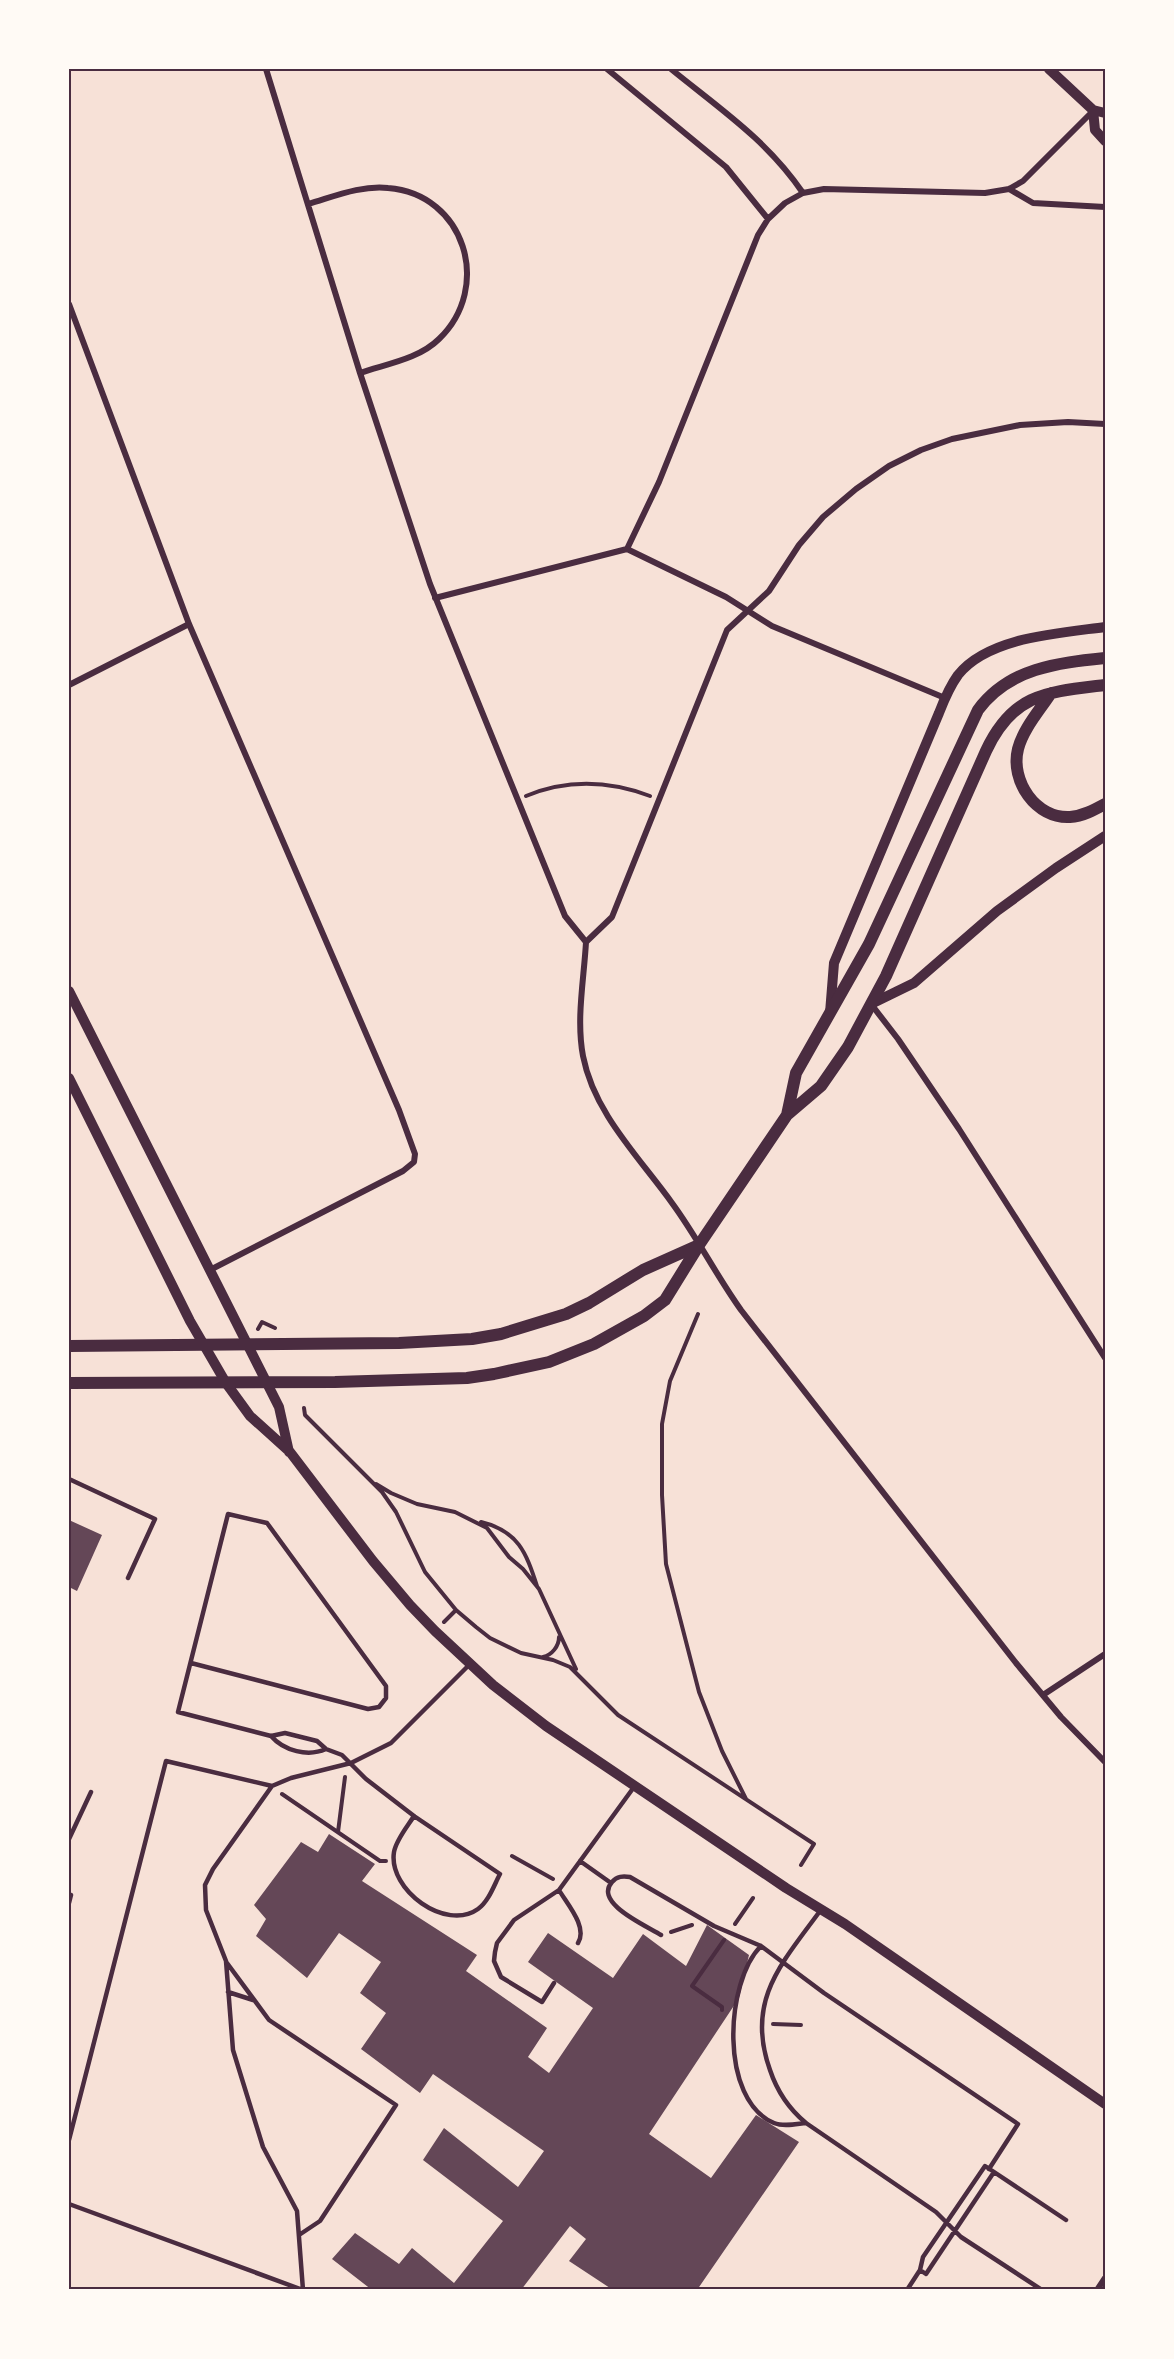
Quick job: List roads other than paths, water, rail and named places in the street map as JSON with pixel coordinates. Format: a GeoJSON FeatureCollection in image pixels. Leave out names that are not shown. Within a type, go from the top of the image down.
{"type":"FeatureCollection","features":[{"type":"Feature","properties":{"kind":"main road"},"geometry":{"type":"LineString","coordinates":[[787,1115],[796,1073],[869,944],[978,710],[1003,686],[1031,671],[1055,664],[1105,658]]}},
{"type":"Feature","properties":{"kind":"main road"},"geometry":{"type":"LineString","coordinates":[[69,1383],[442,1380],[494,1374],[549,1362],[619,1332],[661,1304],[787,1115],[821,1086],[848,1047],[886,976],[992,739],[1002,722],[1031,699],[1051,693],[1105,685]]}},
{"type":"Feature","properties":{"kind":"main road"},"geometry":{"type":"LineString","coordinates":[[1051,693],[1018,748],[1017,764],[1023,789],[1040,808],[1059,816],[1078,816],[1105,804]]}},
{"type":"Feature","properties":{"kind":"main road"},"geometry":{"type":"LineString","coordinates":[[69,1346],[399,1343],[453,1341],[501,1334],[566,1314],[589,1303],[643,1270],[699,1245]]}},
{"type":"Feature","properties":{"kind":"street"},"geometry":{"type":"LineString","coordinates":[[266,69],[360,373],[435,598],[565,916],[586,942]]}},
{"type":"Feature","properties":{"kind":"street"},"geometry":{"type":"LineString","coordinates":[[607,69],[726,167],[768,219]]}},
{"type":"Feature","properties":{"kind":"street"},"geometry":{"type":"LineString","coordinates":[[671,69],[761,142],[780,161],[803,193]]}},
{"type":"Feature","properties":{"kind":"street"},"geometry":{"type":"LineString","coordinates":[[1049,69],[1093,110],[1105,113]]}},
{"type":"Feature","properties":{"kind":"street"},"geometry":{"type":"LineString","coordinates":[[627,549],[659,482],[754,243],[768,219],[785,203],[803,193],[835,188],[985,193],[1009,189],[1029,175],[1093,110]]}},
{"type":"Feature","properties":{"kind":"street"},"geometry":{"type":"LineString","coordinates":[[1093,110],[1095,130],[1105,141]]}},
{"type":"Feature","properties":{"kind":"street"},"geometry":{"type":"LineString","coordinates":[[308,204],[374,187],[403,190],[441,211],[458,234],[464,248],[468,277],[466,291],[456,319],[447,330],[431,345],[412,356],[360,373]]}},
{"type":"Feature","properties":{"kind":"street"},"geometry":{"type":"LineString","coordinates":[[1009,189],[1033,203],[1105,207]]}},
{"type":"Feature","properties":{"kind":"street"},"geometry":{"type":"LineString","coordinates":[[69,304],[189,624],[399,1110],[415,1154],[414,1162],[403,1171],[210,1270]]}},
{"type":"Feature","properties":{"kind":"street"},"geometry":{"type":"LineString","coordinates":[[1105,424],[1068,422],[1020,425],[952,439],[906,457],[871,478],[823,517],[799,544],[769,591],[727,630],[612,917],[586,942],[580,1026],[580,1042],[588,1074],[606,1114],[672,1203],[719,1280],[1042,1695],[1105,1762]]}},
{"type":"Feature","properties":{"kind":"street"},"geometry":{"type":"LineString","coordinates":[[435,598],[627,549],[726,597],[772,626],[945,698]]}},
{"type":"Feature","properties":{"kind":"street"},"geometry":{"type":"LineString","coordinates":[[69,685],[189,624]]}},
{"type":"Feature","properties":{"kind":"street"},"geometry":{"type":"LineString","coordinates":[[830,1013],[834,963],[945,698],[959,675],[968,666],[992,651],[1024,639],[1105,627]]}},
{"type":"Feature","properties":{"kind":"street"},"geometry":{"type":"LineString","coordinates":[[1105,836],[997,911],[914,983],[871,1004],[898,1039],[959,1129],[1105,1358]]}},
{"type":"Feature","properties":{"kind":"street"},"geometry":{"type":"LineString","coordinates":[[69,991],[74,1014],[210,1270],[279,1407],[290,1452]]}},
{"type":"Feature","properties":{"kind":"street"},"geometry":{"type":"LineString","coordinates":[[69,1078],[203,1344],[226,1383],[250,1416],[290,1452],[336,1515],[395,1589],[470,1664],[528,1714],[634,1787],[821,1909],[1105,2104]]}},
{"type":"Feature","properties":{"kind":"street"},"geometry":{"type":"LineString","coordinates":[[1042,1695],[1105,1654]]}},
{"type":"Feature","properties":{"kind":"street"},"geometry":{"type":"LineString","coordinates":[[1097,2290],[1105,2278]]}},
{"type":"Feature","properties":{"kind":"lane"},"geometry":{"type":"LineString","coordinates":[[69,1479],[155,1519],[128,1578]]}},
{"type":"Feature","properties":{"kind":"lane"},"geometry":{"type":"LineString","coordinates":[[190,1663],[368,1709],[379,1707],[386,1698],[386,1686],[267,1523],[228,1514],[190,1663],[178,1712],[271,1736],[285,1733],[317,1740],[327,1749],[342,1755],[366,1779],[414,1816],[500,1874],[480,1908],[467,1914],[451,1915],[430,1908],[401,1882],[394,1862],[396,1845],[414,1816]]}},
{"type":"Feature","properties":{"kind":"lane"},"geometry":{"type":"LineString","coordinates":[[299,2235],[320,2221],[396,2105],[270,2020],[226,1961],[206,1910],[205,1885],[213,1869],[272,1786],[291,1778],[351,1763],[400,1736],[470,1664]]}},
{"type":"Feature","properties":{"kind":"lane"},"geometry":{"type":"LineString","coordinates":[[271,1736],[280,1746],[314,1754],[327,1749]]}},
{"type":"Feature","properties":{"kind":"lane"},"geometry":{"type":"LineString","coordinates":[[69,2140],[166,1761],[272,1786]]}},
{"type":"Feature","properties":{"kind":"lane"},"geometry":{"type":"LineString","coordinates":[[554,1983],[542,2002],[501,1977],[494,1961],[497,1943],[508,1926],[522,1914],[559,1890],[634,1787]]}},
{"type":"Feature","properties":{"kind":"lane"},"geometry":{"type":"LineString","coordinates":[[69,1839],[91,1792]]}},
{"type":"Feature","properties":{"kind":"lane"},"geometry":{"type":"LineString","coordinates":[[580,1862],[611,1883]]}},
{"type":"Feature","properties":{"kind":"lane"},"geometry":{"type":"LineString","coordinates":[[661,1935],[613,1905],[608,1896],[611,1883],[618,1877],[630,1876],[714,1926],[761,1946],[824,1993],[1018,2124],[989,2169],[955,2231],[926,2274],[920,2270]]}},
{"type":"Feature","properties":{"kind":"lane"},"geometry":{"type":"LineString","coordinates":[[559,1890],[581,1929],[582,1938],[579,1943]]}},
{"type":"Feature","properties":{"kind":"lane"},"geometry":{"type":"LineString","coordinates":[[69,1903],[71,1895]]}},
{"type":"Feature","properties":{"kind":"lane"},"geometry":{"type":"LineString","coordinates":[[821,1909],[783,1961],[765,1998],[761,2023],[764,2048],[771,2073],[783,2097],[790,2108],[806,2122],[936,2212],[961,2237],[1042,2290]]}},
{"type":"Feature","properties":{"kind":"lane"},"geometry":{"type":"LineString","coordinates":[[761,1946],[751,1959],[741,1981],[735,2007],[736,2064],[755,2107],[773,2122],[787,2125],[806,2122]]}},
{"type":"Feature","properties":{"kind":"lane"},"geometry":{"type":"LineString","coordinates":[[69,2204],[303,2290],[295,2205],[263,2147],[233,2050],[226,1961]]}},
{"type":"Feature","properties":{"kind":"lane"},"geometry":{"type":"LineString","coordinates":[[228,1992],[253,2000]]}},
{"type":"Feature","properties":{"kind":"lane"},"geometry":{"type":"LineString","coordinates":[[989,2169],[1066,2220]]}},
{"type":"Feature","properties":{"kind":"lane"},"geometry":{"type":"LineString","coordinates":[[907,2290],[920,2270],[923,2257],[989,2169]]}}]}
